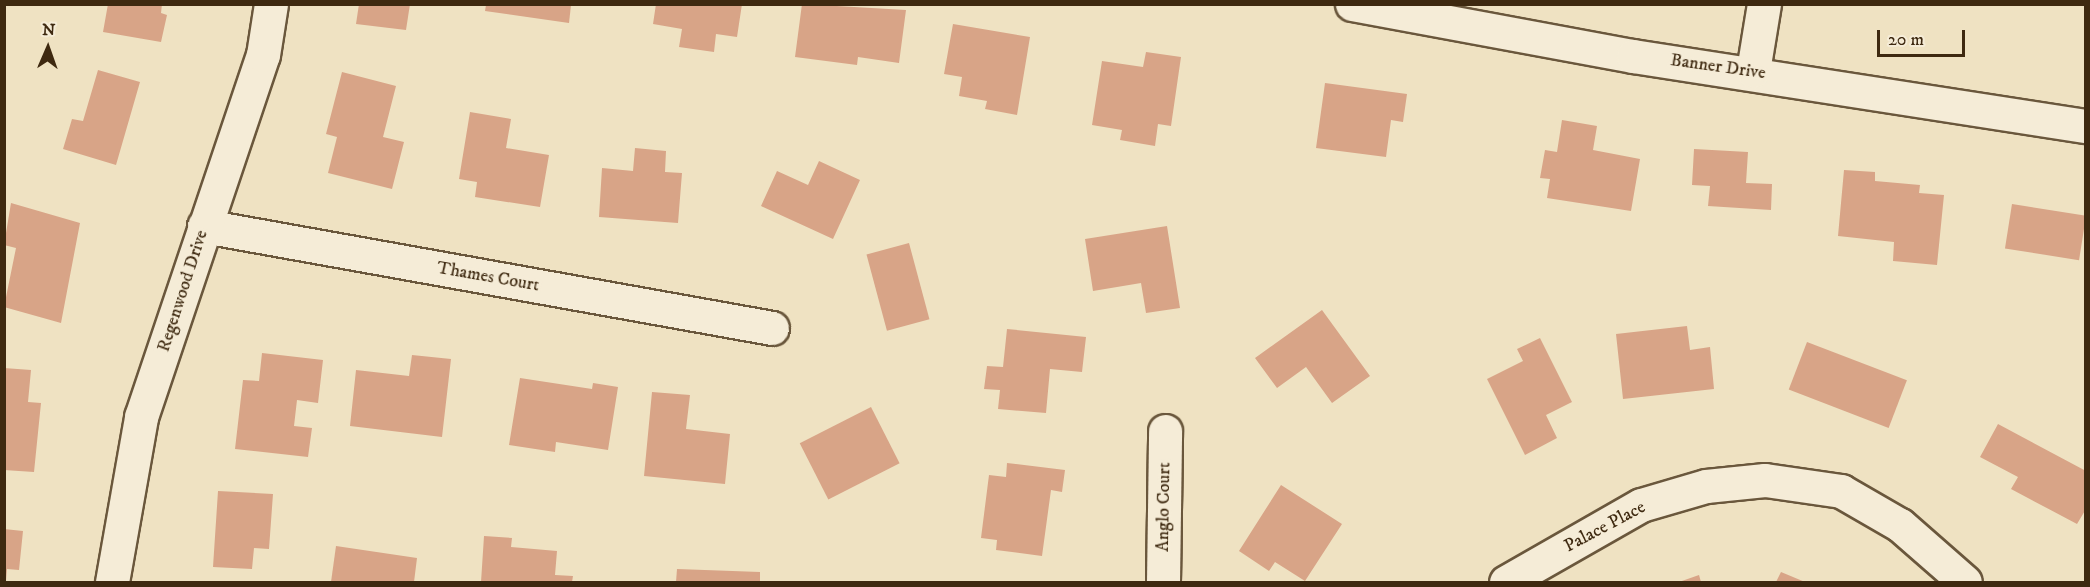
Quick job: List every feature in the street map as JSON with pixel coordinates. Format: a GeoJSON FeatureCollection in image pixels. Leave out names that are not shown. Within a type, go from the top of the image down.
{"type":"FeatureCollection","features":[{"type":"Feature","properties":{"kind":"street","name":"Regenwood Drive"},"geometry":{"type":"LineString","coordinates":[[112,582],[141,417],[263,55],[271,4]]}},
{"type":"Feature","properties":{"kind":"street","name":"Banner Drive"},"geometry":{"type":"LineString","coordinates":[[1352,4],[1633,56],[1753,71],[2085,126]]}},
{"type":"Feature","properties":{"kind":"street"},"geometry":{"type":"LineString","coordinates":[[1753,71],[1764,4]]}},
{"type":"Feature","properties":{"kind":"street","name":"Thames Court"},"geometry":{"type":"LineString","coordinates":[[204,226],[772,328]]}},
{"type":"Feature","properties":{"kind":"street","name":"Anglo Court"},"geometry":{"type":"LineString","coordinates":[[1163,582],[1165,431]]}},
{"type":"Feature","properties":{"kind":"street","name":"Palace Place"},"geometry":{"type":"LineString","coordinates":[[1507,582],[1641,505],[1706,486],[1764,480],[1841,491],[1900,525],[1965,582]]}},
{"type":"Feature","properties":{"kind":"building"},"geometry":{"type":"Polygon","coordinates":[[[108,4],[162,4],[161,13],[167,15],[161,42],[103,32],[108,4]]]}},
{"type":"Feature","properties":{"kind":"building"},"geometry":{"type":"Polygon","coordinates":[[[359,4],[410,4],[406,30],[356,24],[359,4]]]}},
{"type":"Feature","properties":{"kind":"building"},"geometry":{"type":"Polygon","coordinates":[[[656,4],[742,4],[737,37],[716,34],[714,52],[679,47],[682,29],[653,24],[656,4]]]}},
{"type":"Feature","properties":{"kind":"building"},"geometry":{"type":"Polygon","coordinates":[[[802,4],[906,10],[899,63],[858,57],[857,65],[795,57],[802,4]]]}},
{"type":"Feature","properties":{"kind":"building"},"geometry":{"type":"Polygon","coordinates":[[[486,5],[571,5],[569,23],[485,11],[486,5]]]}},
{"type":"Feature","properties":{"kind":"building"},"geometry":{"type":"Polygon","coordinates":[[[953,24],[1030,37],[1017,115],[985,109],[987,101],[959,96],[962,77],[944,74],[953,24]]]}},
{"type":"Feature","properties":{"kind":"building"},"geometry":{"type":"Polygon","coordinates":[[[1146,52],[1181,57],[1171,126],[1158,124],[1155,146],[1120,140],[1122,130],[1092,125],[1102,61],[1143,67],[1146,52]]]}},
{"type":"Feature","properties":{"kind":"building"},"geometry":{"type":"Polygon","coordinates":[[[98,70],[140,82],[116,165],[63,149],[72,119],[83,121],[98,70]]]}},
{"type":"Feature","properties":{"kind":"building"},"geometry":{"type":"Polygon","coordinates":[[[342,72],[396,86],[383,137],[404,142],[392,189],[328,173],[337,137],[326,134],[342,72]]]}},
{"type":"Feature","properties":{"kind":"building"},"geometry":{"type":"Polygon","coordinates":[[[1325,83],[1407,94],[1403,122],[1391,120],[1386,157],[1316,148],[1325,83]]]}},
{"type":"Feature","properties":{"kind":"building"},"geometry":{"type":"Polygon","coordinates":[[[470,112],[511,119],[506,148],[549,155],[540,207],[475,197],[477,182],[459,179],[470,112]]]}},
{"type":"Feature","properties":{"kind":"building"},"geometry":{"type":"Polygon","coordinates":[[[1562,120],[1597,126],[1593,150],[1640,159],[1631,211],[1547,198],[1550,179],[1540,178],[1545,150],[1557,152],[1562,120]]]}},
{"type":"Feature","properties":{"kind":"building"},"geometry":{"type":"Polygon","coordinates":[[[635,148],[666,151],[665,172],[682,173],[678,223],[599,217],[602,168],[633,171],[635,148]]]}},
{"type":"Feature","properties":{"kind":"building"},"geometry":{"type":"Polygon","coordinates":[[[1694,149],[1748,152],[1746,183],[1772,184],[1771,210],[1708,206],[1710,186],[1692,185],[1694,149]]]}},
{"type":"Feature","properties":{"kind":"building"},"geometry":{"type":"Polygon","coordinates":[[[819,161],[860,180],[833,239],[761,206],[777,171],[808,185],[819,161]]]}},
{"type":"Feature","properties":{"kind":"building"},"geometry":{"type":"Polygon","coordinates":[[[1844,170],[1875,172],[1875,181],[1920,185],[1919,193],[1944,195],[1937,265],[1893,261],[1894,242],[1838,236],[1844,170]]]}},
{"type":"Feature","properties":{"kind":"building"},"geometry":{"type":"Polygon","coordinates":[[[11,203],[80,223],[61,323],[4,307],[16,248],[4,245],[11,203]]]}},
{"type":"Feature","properties":{"kind":"building"},"geometry":{"type":"Polygon","coordinates":[[[2012,204],[2086,216],[2079,260],[2005,248],[2012,204]]]}},
{"type":"Feature","properties":{"kind":"building"},"geometry":{"type":"Polygon","coordinates":[[[1167,226],[1180,308],[1146,313],[1141,283],[1093,291],[1085,239],[1167,226]]]}},
{"type":"Feature","properties":{"kind":"building"},"geometry":{"type":"Polygon","coordinates":[[[909,243],[929,319],[887,331],[866,254],[909,243]]]}},
{"type":"Feature","properties":{"kind":"building"},"geometry":{"type":"Polygon","coordinates":[[[1322,310],[1370,376],[1332,403],[1306,367],[1277,388],[1255,358],[1322,310]]]}},
{"type":"Feature","properties":{"kind":"building"},"geometry":{"type":"Polygon","coordinates":[[[1687,326],[1690,350],[1710,347],[1714,389],[1623,399],[1616,334],[1687,326]]]}},
{"type":"Feature","properties":{"kind":"building"},"geometry":{"type":"Polygon","coordinates":[[[1007,329],[1086,337],[1082,372],[1050,369],[1046,413],[998,409],[1000,390],[984,389],[987,366],[1003,367],[1007,329]]]}},
{"type":"Feature","properties":{"kind":"building"},"geometry":{"type":"Polygon","coordinates":[[[1540,338],[1572,402],[1546,415],[1557,438],[1525,455],[1487,379],[1523,361],[1517,349],[1540,338]]]}},
{"type":"Feature","properties":{"kind":"building"},"geometry":{"type":"Polygon","coordinates":[[[1807,342],[1907,380],[1889,428],[1789,390],[1807,342]]]}},
{"type":"Feature","properties":{"kind":"building"},"geometry":{"type":"Polygon","coordinates":[[[262,353],[323,360],[318,403],[297,400],[294,426],[312,428],[308,457],[235,449],[243,380],[259,381],[262,353]]]}},
{"type":"Feature","properties":{"kind":"building"},"geometry":{"type":"Polygon","coordinates":[[[412,355],[451,359],[442,437],[350,426],[356,370],[409,376],[412,355]]]}},
{"type":"Feature","properties":{"kind":"building"},"geometry":{"type":"Polygon","coordinates":[[[4,368],[31,370],[28,402],[41,403],[34,472],[4,470],[4,368]]]}},
{"type":"Feature","properties":{"kind":"building"},"geometry":{"type":"Polygon","coordinates":[[[520,378],[592,389],[593,383],[618,387],[608,450],[556,442],[555,452],[509,445],[520,378]]]}},
{"type":"Feature","properties":{"kind":"building"},"geometry":{"type":"Polygon","coordinates":[[[652,392],[690,395],[686,429],[730,434],[725,484],[644,476],[652,392]]]}},
{"type":"Feature","properties":{"kind":"building"},"geometry":{"type":"Polygon","coordinates":[[[871,407],[900,463],[828,499],[800,443],[871,407]]]}},
{"type":"Feature","properties":{"kind":"building"},"geometry":{"type":"Polygon","coordinates":[[[1998,424],[2086,471],[2086,509],[2077,524],[2011,489],[2018,477],[1980,457],[1998,424]]]}},
{"type":"Feature","properties":{"kind":"building"},"geometry":{"type":"Polygon","coordinates":[[[1007,463],[1065,470],[1062,492],[1051,490],[1042,556],[996,550],[997,540],[981,538],[989,475],[1006,477],[1007,463]]]}},
{"type":"Feature","properties":{"kind":"building"},"geometry":{"type":"Polygon","coordinates":[[[1281,485],[1342,524],[1305,581],[1275,562],[1269,571],[1239,551],[1281,485]]]}},
{"type":"Feature","properties":{"kind":"building"},"geometry":{"type":"Polygon","coordinates":[[[218,491],[273,494],[269,549],[254,548],[252,569],[213,567],[218,491]]]}},
{"type":"Feature","properties":{"kind":"building"},"geometry":{"type":"Polygon","coordinates":[[[4,529],[23,531],[19,570],[7,569],[6,581],[4,529]]]}},
{"type":"Feature","properties":{"kind":"building"},"geometry":{"type":"Polygon","coordinates":[[[484,536],[512,538],[511,547],[557,551],[555,575],[573,576],[572,582],[481,582],[484,536]]]}},
{"type":"Feature","properties":{"kind":"building"},"geometry":{"type":"Polygon","coordinates":[[[336,546],[417,558],[414,582],[331,582],[336,546]]]}},
{"type":"Feature","properties":{"kind":"building"},"geometry":{"type":"Polygon","coordinates":[[[677,569],[760,572],[760,582],[676,582],[677,569]]]}},
{"type":"Feature","properties":{"kind":"building"},"geometry":{"type":"Polygon","coordinates":[[[1781,572],[1805,582],[1776,582],[1781,572]]]}},
{"type":"Feature","properties":{"kind":"building"},"geometry":{"type":"Polygon","coordinates":[[[1699,575],[1701,582],[1679,582],[1699,575]]]}}]}
